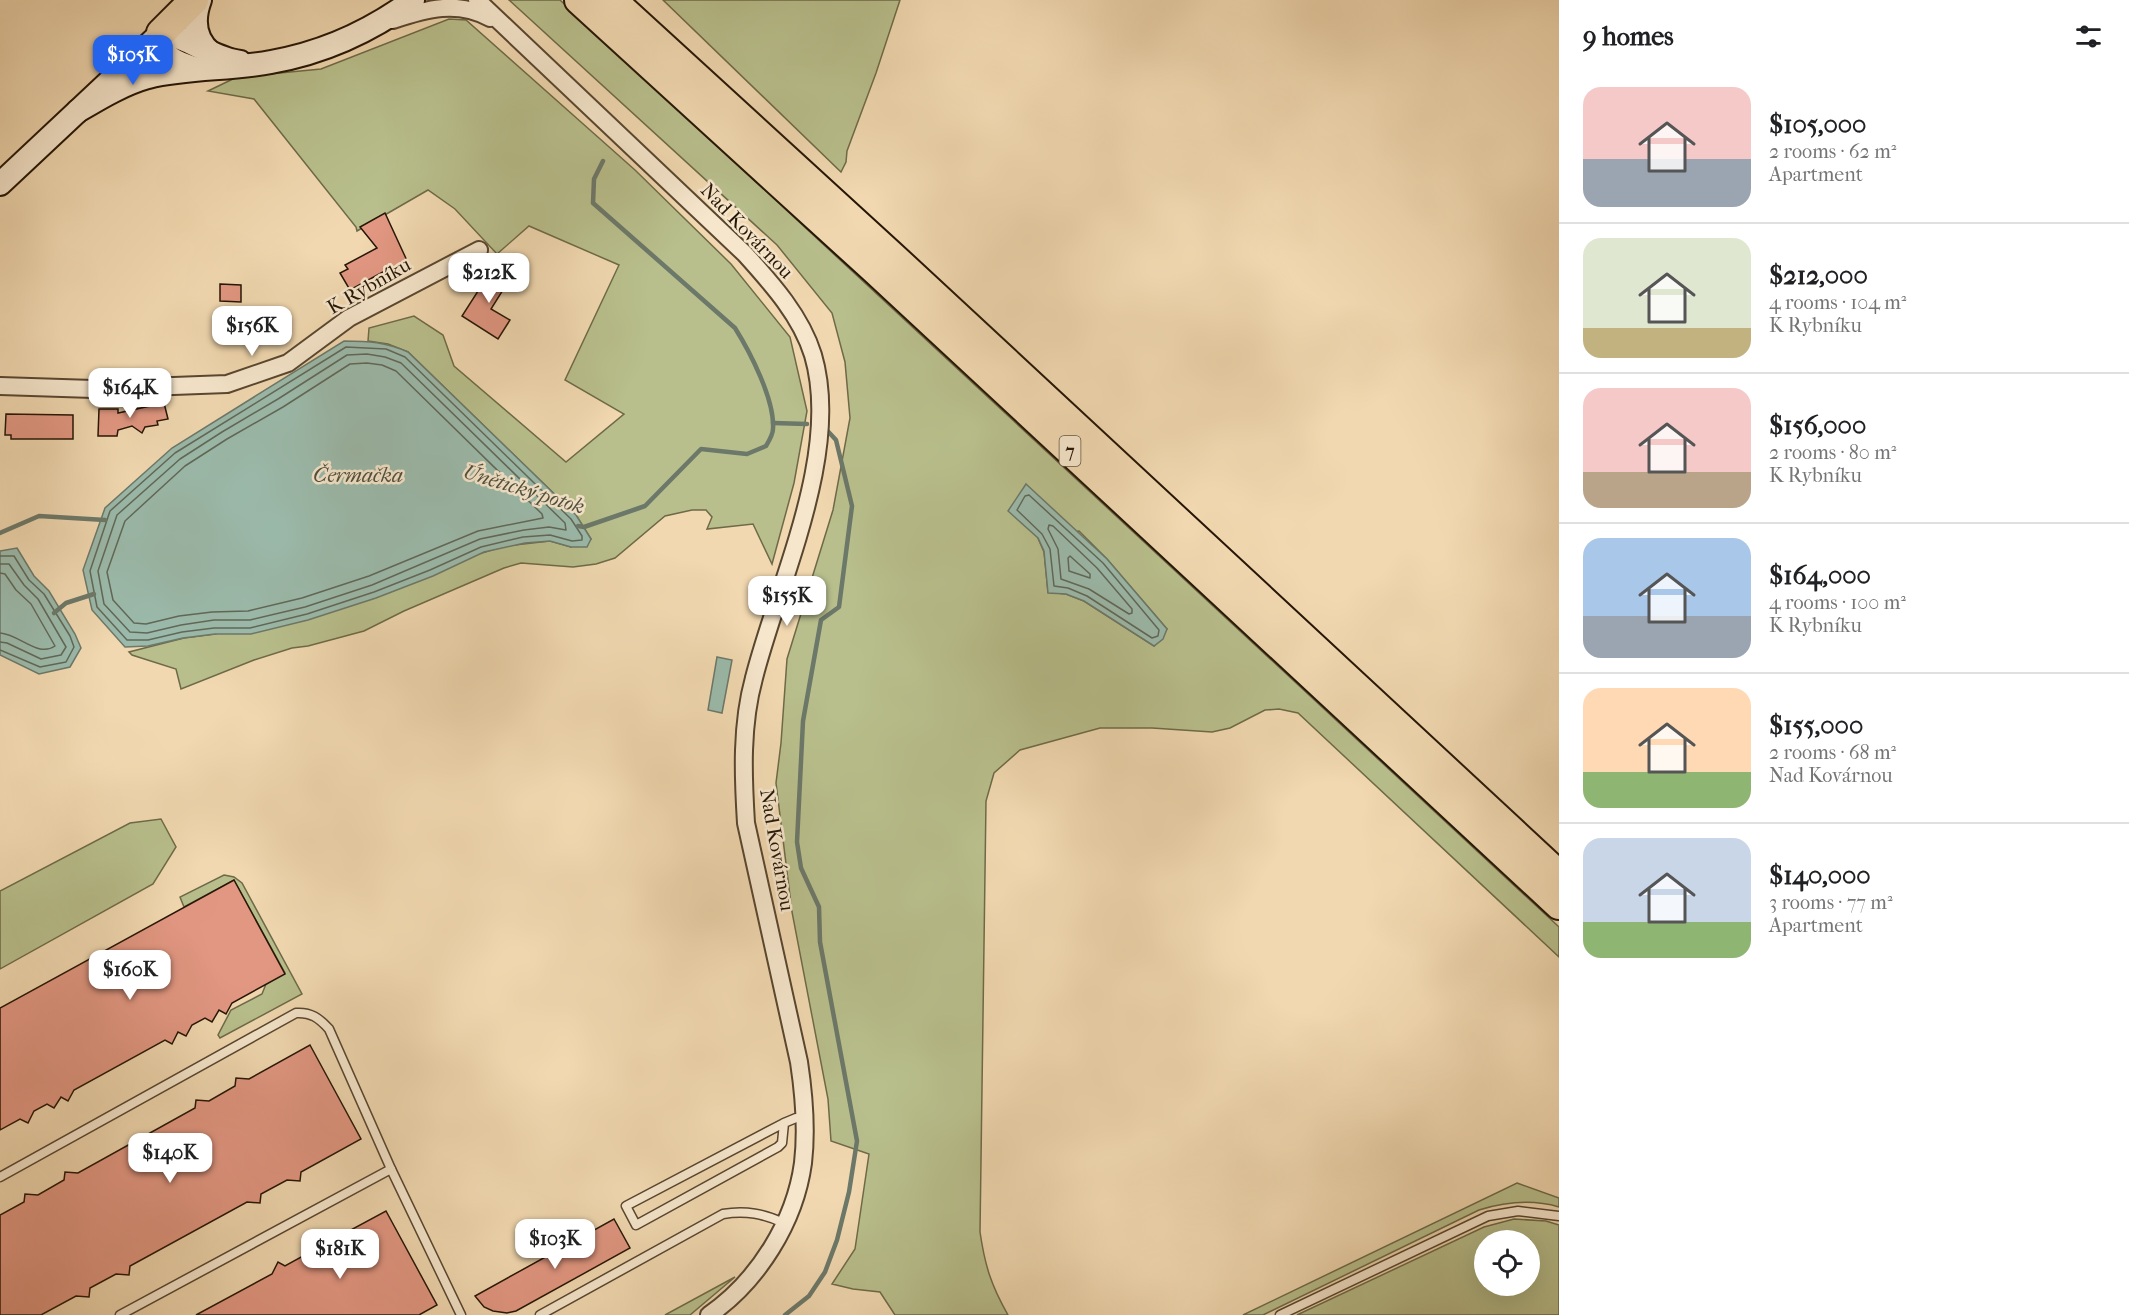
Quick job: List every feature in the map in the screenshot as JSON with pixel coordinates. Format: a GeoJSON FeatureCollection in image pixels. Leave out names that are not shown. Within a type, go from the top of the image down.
{"type":"FeatureCollection","features":[{"type":"Feature","properties":{"kind":"highway"},"geometry":{"type":"LineString","coordinates":[[161,33],[194,0]]}},
{"type":"Feature","properties":{"kind":"highway","name":"7"},"geometry":{"type":"LineString","coordinates":[[579,0],[892,286],[1559,905]]}},
{"type":"Feature","properties":{"kind":"highway","name":"7"},"geometry":{"type":"LineString","coordinates":[[612,0],[1559,875]]}},
{"type":"Feature","properties":{"kind":"street"},"geometry":{"type":"LineString","coordinates":[[200,0],[195,17],[206,62]]}},
{"type":"Feature","properties":{"kind":"street"},"geometry":{"type":"LineString","coordinates":[[372,27],[413,0]]}},
{"type":"Feature","properties":{"kind":"street","name":"Nad Kovárnou"},"geometry":{"type":"LineString","coordinates":[[477,0],[745,254],[779,292],[805,335],[813,355],[819,386],[820,442],[807,502],[753,678],[747,711],[744,757],[746,823],[799,1062],[805,1118],[800,1179],[776,1241],[739,1289],[709,1315]]}},
{"type":"Feature","properties":{"kind":"street"},"geometry":{"type":"LineString","coordinates":[[78,111],[112,91],[140,80],[206,62],[268,63],[292,58],[419,11],[448,7],[470,10],[506,27]]}},
{"type":"Feature","properties":{"kind":"street"},"geometry":{"type":"LineString","coordinates":[[0,184],[161,33],[176,36],[206,62]]}},
{"type":"Feature","properties":{"kind":"street","name":"K Rybníku"},"geometry":{"type":"LineString","coordinates":[[0,386],[93,389],[227,384],[288,363],[349,318],[479,250]]}},
{"type":"Feature","properties":{"kind":"lane"},"geometry":{"type":"LineString","coordinates":[[0,1177],[296,1013],[303,1013],[320,1019],[329,1029],[391,1169],[461,1315]]}},
{"type":"Feature","properties":{"kind":"lane"},"geometry":{"type":"LineString","coordinates":[[784,1123],[782,1143],[778,1147],[636,1225],[626,1206],[784,1123],[796,1118],[805,1118]]}},
{"type":"Feature","properties":{"kind":"lane"},"geometry":{"type":"LineString","coordinates":[[120,1315],[391,1169]]}},
{"type":"Feature","properties":{"kind":"lane"},"geometry":{"type":"LineString","coordinates":[[1280,1315],[1488,1216],[1518,1211],[1559,1216]]}},
{"type":"Feature","properties":{"kind":"lane"},"geometry":{"type":"LineString","coordinates":[[540,1315],[723,1214],[736,1212],[759,1214],[784,1223]]}},
{"type":"Feature","properties":{"kind":"green space"},"geometry":{"type":"Polygon","coordinates":[[[509,0],[560,0],[1559,927],[1559,957],[1298,713],[1279,709],[1265,710],[1230,728],[1212,732],[1152,728],[1100,728],[1020,750],[994,773],[986,801],[980,1232],[990,1275],[1008,1315],[895,1315],[880,1292],[832,1284],[855,1249],[869,1154],[831,1141],[828,1099],[792,912],[776,783],[787,659],[833,510],[850,418],[845,362],[832,313],[777,245],[509,0]],[[1079,531],[1038,538],[1044,552],[1048,592],[1066,594],[1084,601],[1154,646],[1167,629],[1107,559],[1079,531]]]}},
{"type":"Feature","properties":{"kind":"green space"},"geometry":{"type":"Polygon","coordinates":[[[663,0],[900,0],[841,172],[663,0]]]}},
{"type":"Feature","properties":{"kind":"green space"},"geometry":{"type":"Polygon","coordinates":[[[449,19],[466,20],[635,170],[731,264],[790,337],[807,411],[794,483],[772,564],[753,524],[707,529],[712,517],[706,510],[692,510],[665,516],[615,558],[596,564],[573,567],[521,563],[504,568],[404,611],[364,631],[292,648],[254,660],[181,689],[176,669],[132,655],[129,652],[184,638],[215,634],[505,546],[550,541],[571,547],[591,539],[576,515],[408,352],[388,344],[368,341],[369,328],[414,316],[443,335],[454,366],[566,462],[624,414],[565,380],[619,265],[529,226],[497,254],[455,209],[428,190],[357,231],[254,99],[208,91],[237,77],[321,69],[449,19]]]}},
{"type":"Feature","properties":{"kind":"green space"},"geometry":{"type":"Polygon","coordinates":[[[161,819],[176,847],[153,884],[0,969],[0,891],[130,823],[161,819]]]}},
{"type":"Feature","properties":{"kind":"green space"},"geometry":{"type":"Polygon","coordinates":[[[224,875],[234,877],[242,883],[302,994],[220,1038],[218,1035],[231,1010],[262,994],[266,984],[285,973],[234,880],[184,907],[180,897],[224,875]]]}},
{"type":"Feature","properties":{"kind":"green space"},"geometry":{"type":"Polygon","coordinates":[[[1517,1183],[1559,1198],[1559,1207],[1519,1202],[1479,1210],[1263,1315],[1243,1315],[1517,1183]]]}},
{"type":"Feature","properties":{"kind":"green space"},"geometry":{"type":"Polygon","coordinates":[[[1514,1219],[1546,1221],[1559,1225],[1559,1315],[1297,1315],[1474,1232],[1474,1296],[1540,1296],[1540,1230],[1478,1230],[1514,1219]]]}},
{"type":"Feature","properties":{"kind":"green space"},"geometry":{"type":"Polygon","coordinates":[[[735,1277],[690,1315],[665,1315],[735,1277]]]}},
{"type":"Feature","properties":{"kind":"water","name":"Čermačka"},"geometry":{"type":"Polygon","coordinates":[[[344,341],[377,343],[408,352],[576,515],[591,539],[587,547],[571,547],[550,541],[525,543],[484,552],[433,576],[376,598],[308,620],[251,634],[215,634],[148,646],[125,647],[92,610],[83,570],[105,508],[172,448],[344,341]]]}},
{"type":"Feature","properties":{"kind":"water"},"geometry":{"type":"Polygon","coordinates":[[[1026,484],[1107,559],[1167,629],[1163,639],[1154,646],[1084,601],[1066,594],[1048,593],[1044,551],[1038,538],[1008,511],[1026,484]]]}},
{"type":"Feature","properties":{"kind":"water"},"geometry":{"type":"Polygon","coordinates":[[[17,548],[34,576],[49,591],[75,634],[81,648],[70,667],[39,674],[0,655],[0,551],[17,548]]]}},
{"type":"Feature","properties":{"kind":"water"},"geometry":{"type":"Polygon","coordinates":[[[717,657],[732,660],[722,713],[708,710],[717,657]]]}},
{"type":"Feature","properties":{"kind":"building"},"geometry":{"type":"Polygon","coordinates":[[[385,213],[409,265],[398,274],[392,267],[350,290],[340,273],[348,269],[345,265],[377,248],[360,227],[385,213]]]}},
{"type":"Feature","properties":{"kind":"building"},"geometry":{"type":"Polygon","coordinates":[[[494,266],[511,277],[491,309],[510,320],[498,339],[462,316],[494,266]]]}},
{"type":"Feature","properties":{"kind":"building"},"geometry":{"type":"Polygon","coordinates":[[[220,284],[241,285],[241,302],[220,301],[220,284]]]}},
{"type":"Feature","properties":{"kind":"building"},"geometry":{"type":"Polygon","coordinates":[[[164,403],[168,419],[157,421],[158,425],[145,427],[142,433],[132,426],[118,430],[117,436],[98,436],[99,409],[118,409],[118,413],[164,403]]]}},
{"type":"Feature","properties":{"kind":"building"},"geometry":{"type":"Polygon","coordinates":[[[6,414],[73,415],[73,439],[11,439],[11,435],[5,435],[6,414]]]}},
{"type":"Feature","properties":{"kind":"building"},"geometry":{"type":"Polygon","coordinates":[[[234,880],[285,974],[232,1003],[226,1014],[219,1010],[212,1022],[205,1018],[192,1025],[186,1036],[178,1032],[172,1044],[165,1040],[74,1090],[68,1101],[61,1097],[54,1108],[47,1104],[34,1111],[28,1123],[20,1119],[0,1130],[0,1008],[234,880]]]}},
{"type":"Feature","properties":{"kind":"building"},"geometry":{"type":"Polygon","coordinates":[[[310,1045],[361,1139],[301,1172],[300,1181],[287,1180],[261,1194],[260,1203],[247,1202],[130,1266],[129,1275],[116,1274],[90,1288],[89,1297],[76,1296],[41,1315],[0,1315],[0,1215],[24,1202],[25,1194],[38,1195],[64,1180],[65,1172],[78,1173],[195,1108],[196,1100],[209,1101],[235,1086],[236,1078],[249,1079],[310,1045]]]}},
{"type":"Feature","properties":{"kind":"building"},"geometry":{"type":"Polygon","coordinates":[[[386,1211],[437,1305],[419,1315],[196,1315],[272,1274],[278,1262],[285,1266],[325,1244],[331,1233],[338,1237],[386,1211]]]}},
{"type":"Feature","properties":{"kind":"building"},"geometry":{"type":"Polygon","coordinates":[[[614,1219],[630,1248],[516,1311],[507,1313],[493,1311],[484,1307],[475,1296],[614,1219]]]}},
{"type":"Feature","properties":{"kind":"waterway","name":"Únětický potok"},"geometry":{"type":"LineString","coordinates":[[578,526],[584,527],[645,506],[701,449],[747,454],[766,446],[773,429],[773,417],[766,391],[748,350],[735,328],[593,203],[594,179],[603,161]]}},
{"type":"Feature","properties":{"kind":"waterway"},"geometry":{"type":"LineString","coordinates":[[773,423],[807,424]]}},
{"type":"Feature","properties":{"kind":"waterway"},"geometry":{"type":"LineString","coordinates":[[785,1315],[809,1296],[825,1272],[837,1240],[849,1192],[857,1141],[820,942],[819,907],[801,868],[797,842],[803,721],[821,620],[839,607],[852,506],[836,440],[823,426]]}},
{"type":"Feature","properties":{"kind":"waterway"},"geometry":{"type":"LineString","coordinates":[[0,533],[39,516],[105,520]]}},
{"type":"Feature","properties":{"kind":"waterway","name":"Únětický potok"},"geometry":{"type":"LineString","coordinates":[[54,613],[66,603],[94,594]]}}]}
